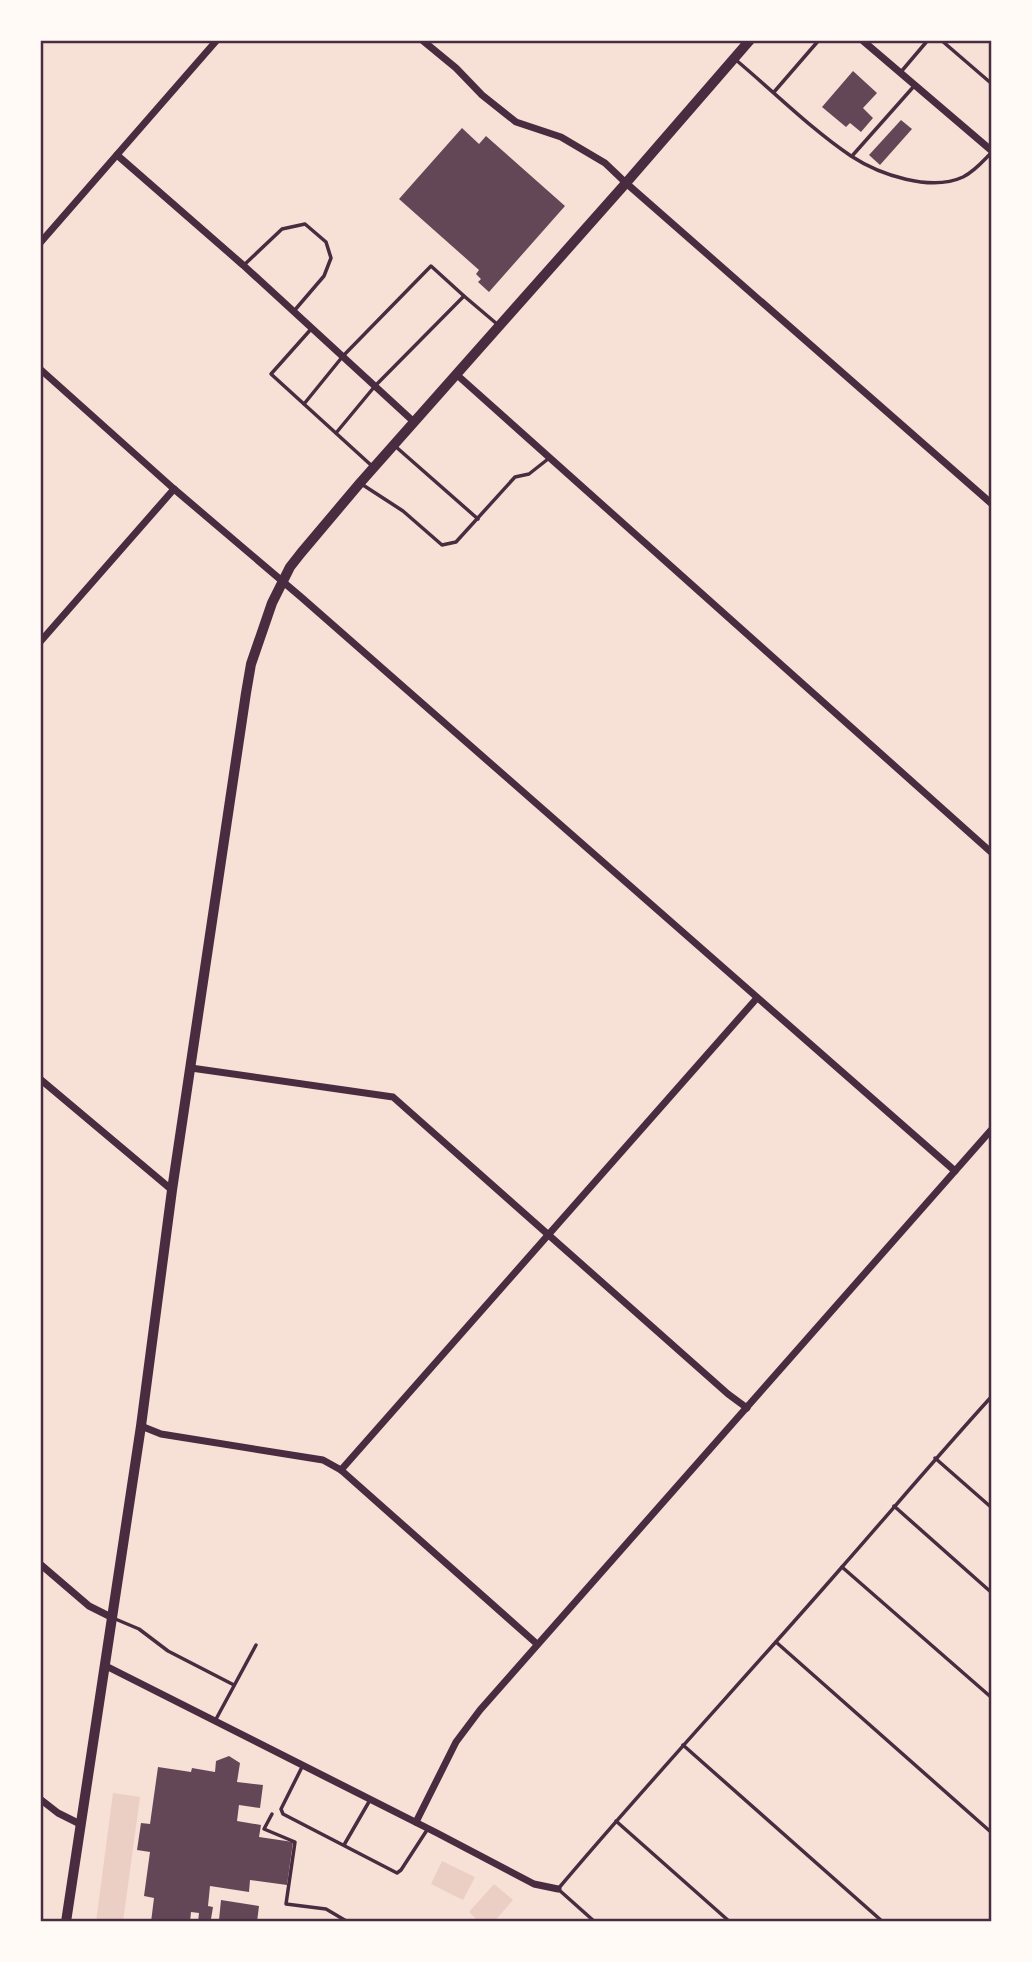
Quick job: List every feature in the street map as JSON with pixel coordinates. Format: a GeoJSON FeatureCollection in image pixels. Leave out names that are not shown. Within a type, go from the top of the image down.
{"type":"FeatureCollection","features":[{"type":"Feature","properties":{"kind":"street"},"geometry":{"type":"LineString","coordinates":[[40,243],[217,40]]}},
{"type":"Feature","properties":{"kind":"street"},"geometry":{"type":"LineString","coordinates":[[422,40],[456,68],[482,96],[516,122],[561,137],[605,163],[992,504]]}},
{"type":"Feature","properties":{"kind":"street"},"geometry":{"type":"LineString","coordinates":[[66,1922],[251,664],[272,603],[301,553],[360,483],[750,40]]}},
{"type":"Feature","properties":{"kind":"street"},"geometry":{"type":"LineString","coordinates":[[862,40],[992,151]]}},
{"type":"Feature","properties":{"kind":"street"},"geometry":{"type":"LineString","coordinates":[[117,155],[243,265],[414,422]]}},
{"type":"Feature","properties":{"kind":"street"},"geometry":{"type":"LineString","coordinates":[[40,369],[955,1171]]}},
{"type":"Feature","properties":{"kind":"street"},"geometry":{"type":"LineString","coordinates":[[456,374],[992,853]]}},
{"type":"Feature","properties":{"kind":"street"},"geometry":{"type":"LineString","coordinates":[[40,642],[174,489]]}},
{"type":"Feature","properties":{"kind":"street"},"geometry":{"type":"LineString","coordinates":[[341,1470],[757,998]]}},
{"type":"Feature","properties":{"kind":"street"},"geometry":{"type":"LineString","coordinates":[[191,1068],[393,1097],[747,1408]]}},
{"type":"Feature","properties":{"kind":"street"},"geometry":{"type":"LineString","coordinates":[[40,1079],[172,1190]]}},
{"type":"Feature","properties":{"kind":"street"},"geometry":{"type":"LineString","coordinates":[[416,1822],[456,1742],[480,1710],[992,1129]]}},
{"type":"Feature","properties":{"kind":"street"},"geometry":{"type":"LineString","coordinates":[[141,1426],[161,1434],[323,1460],[341,1470],[537,1644]]}},
{"type":"Feature","properties":{"kind":"street"},"geometry":{"type":"LineString","coordinates":[[40,1564],[89,1606],[111,1617]]}},
{"type":"Feature","properties":{"kind":"street"},"geometry":{"type":"LineString","coordinates":[[104,1665],[534,1884],[558,1889]]}},
{"type":"Feature","properties":{"kind":"street"},"geometry":{"type":"LineString","coordinates":[[40,1799],[58,1813],[80,1824]]}},
{"type":"Feature","properties":{"kind":"lane"},"geometry":{"type":"LineString","coordinates":[[774,92],[819,40]]}},
{"type":"Feature","properties":{"kind":"lane"},"geometry":{"type":"LineString","coordinates":[[900,73],[928,40]]}},
{"type":"Feature","properties":{"kind":"lane"},"geometry":{"type":"LineString","coordinates":[[941,40],[992,84]]}},
{"type":"Feature","properties":{"kind":"lane"},"geometry":{"type":"LineString","coordinates":[[734,58],[852,156],[871,167],[903,179],[928,183],[950,181],[973,170],[992,151]]}},
{"type":"Feature","properties":{"kind":"lane"},"geometry":{"type":"LineString","coordinates":[[852,156],[915,85]]}},
{"type":"Feature","properties":{"kind":"lane"},"geometry":{"type":"LineString","coordinates":[[243,265],[282,229],[305,223],[326,242],[331,258],[324,276],[293,311]]}},
{"type":"Feature","properties":{"kind":"lane"},"geometry":{"type":"LineString","coordinates":[[304,404],[343,356],[431,266],[499,325]]}},
{"type":"Feature","properties":{"kind":"lane"},"geometry":{"type":"LineString","coordinates":[[336,433],[375,386],[464,296]]}},
{"type":"Feature","properties":{"kind":"lane"},"geometry":{"type":"LineString","coordinates":[[312,328],[271,374],[374,467]]}},
{"type":"Feature","properties":{"kind":"lane"},"geometry":{"type":"LineString","coordinates":[[394,444],[478,519]]}},
{"type":"Feature","properties":{"kind":"lane"},"geometry":{"type":"LineString","coordinates":[[360,483],[403,511],[442,545],[456,542],[515,477],[529,474],[550,457]]}},
{"type":"Feature","properties":{"kind":"lane"},"geometry":{"type":"LineString","coordinates":[[595,1922],[558,1889],[615,1821],[992,1396]]}},
{"type":"Feature","properties":{"kind":"lane"},"geometry":{"type":"LineString","coordinates":[[935,1458],[992,1508]]}},
{"type":"Feature","properties":{"kind":"lane"},"geometry":{"type":"LineString","coordinates":[[894,1506],[992,1592]]}},
{"type":"Feature","properties":{"kind":"lane"},"geometry":{"type":"LineString","coordinates":[[842,1567],[992,1698]]}},
{"type":"Feature","properties":{"kind":"lane"},"geometry":{"type":"LineString","coordinates":[[111,1617],[139,1629],[168,1651],[234,1685]]}},
{"type":"Feature","properties":{"kind":"lane"},"geometry":{"type":"LineString","coordinates":[[776,1642],[992,1833]]}},
{"type":"Feature","properties":{"kind":"lane"},"geometry":{"type":"LineString","coordinates":[[215,1721],[256,1645]]}},
{"type":"Feature","properties":{"kind":"lane"},"geometry":{"type":"LineString","coordinates":[[683,1745],[883,1922]]}},
{"type":"Feature","properties":{"kind":"lane"},"geometry":{"type":"LineString","coordinates":[[303,1765],[281,1811],[283,1814],[397,1873],[428,1828]]}},
{"type":"Feature","properties":{"kind":"lane"},"geometry":{"type":"LineString","coordinates":[[344,1846],[370,1800]]}},
{"type":"Feature","properties":{"kind":"lane"},"geometry":{"type":"LineString","coordinates":[[615,1821],[730,1922]]}},
{"type":"Feature","properties":{"kind":"path"},"geometry":{"type":"LineString","coordinates":[[274,1809],[264,1829],[295,1842],[286,1903],[326,1909],[348,1922]]}},
{"type":"Feature","properties":{"kind":"shaded area"},"geometry":{"type":"Polygon","coordinates":[[[113,1793],[140,1797],[123,1922],[96,1922],[113,1793]]]}},
{"type":"Feature","properties":{"kind":"shaded area"},"geometry":{"type":"Polygon","coordinates":[[[442,1861],[475,1877],[463,1900],[431,1884],[442,1861]]]}},
{"type":"Feature","properties":{"kind":"shaded area"},"geometry":{"type":"Polygon","coordinates":[[[494,1884],[513,1900],[494,1922],[479,1922],[469,1912],[494,1884]]]}},
{"type":"Feature","properties":{"kind":"building"},"geometry":{"type":"Polygon","coordinates":[[[853,71],[877,93],[863,108],[873,118],[861,132],[850,123],[846,127],[822,107],[853,71]]]}},
{"type":"Feature","properties":{"kind":"building"},"geometry":{"type":"Polygon","coordinates":[[[901,120],[912,129],[880,165],[869,155],[901,120]]]}},
{"type":"Feature","properties":{"kind":"building"},"geometry":{"type":"Polygon","coordinates":[[[462,128],[479,144],[486,136],[565,206],[489,292],[478,282],[481,279],[476,274],[479,270],[399,199],[462,128]]]}},
{"type":"Feature","properties":{"kind":"building"},"geometry":{"type":"Polygon","coordinates":[[[229,1756],[240,1763],[237,1782],[263,1785],[260,1808],[239,1805],[237,1821],[261,1825],[259,1837],[293,1842],[287,1885],[250,1880],[249,1892],[210,1886],[208,1906],[213,1907],[211,1919],[219,1920],[221,1900],[259,1906],[257,1922],[198,1922],[199,1913],[191,1912],[190,1922],[151,1922],[154,1898],[144,1896],[150,1852],[137,1850],[141,1823],[150,1824],[158,1767],[215,1772],[216,1761],[229,1756]]]}}]}
